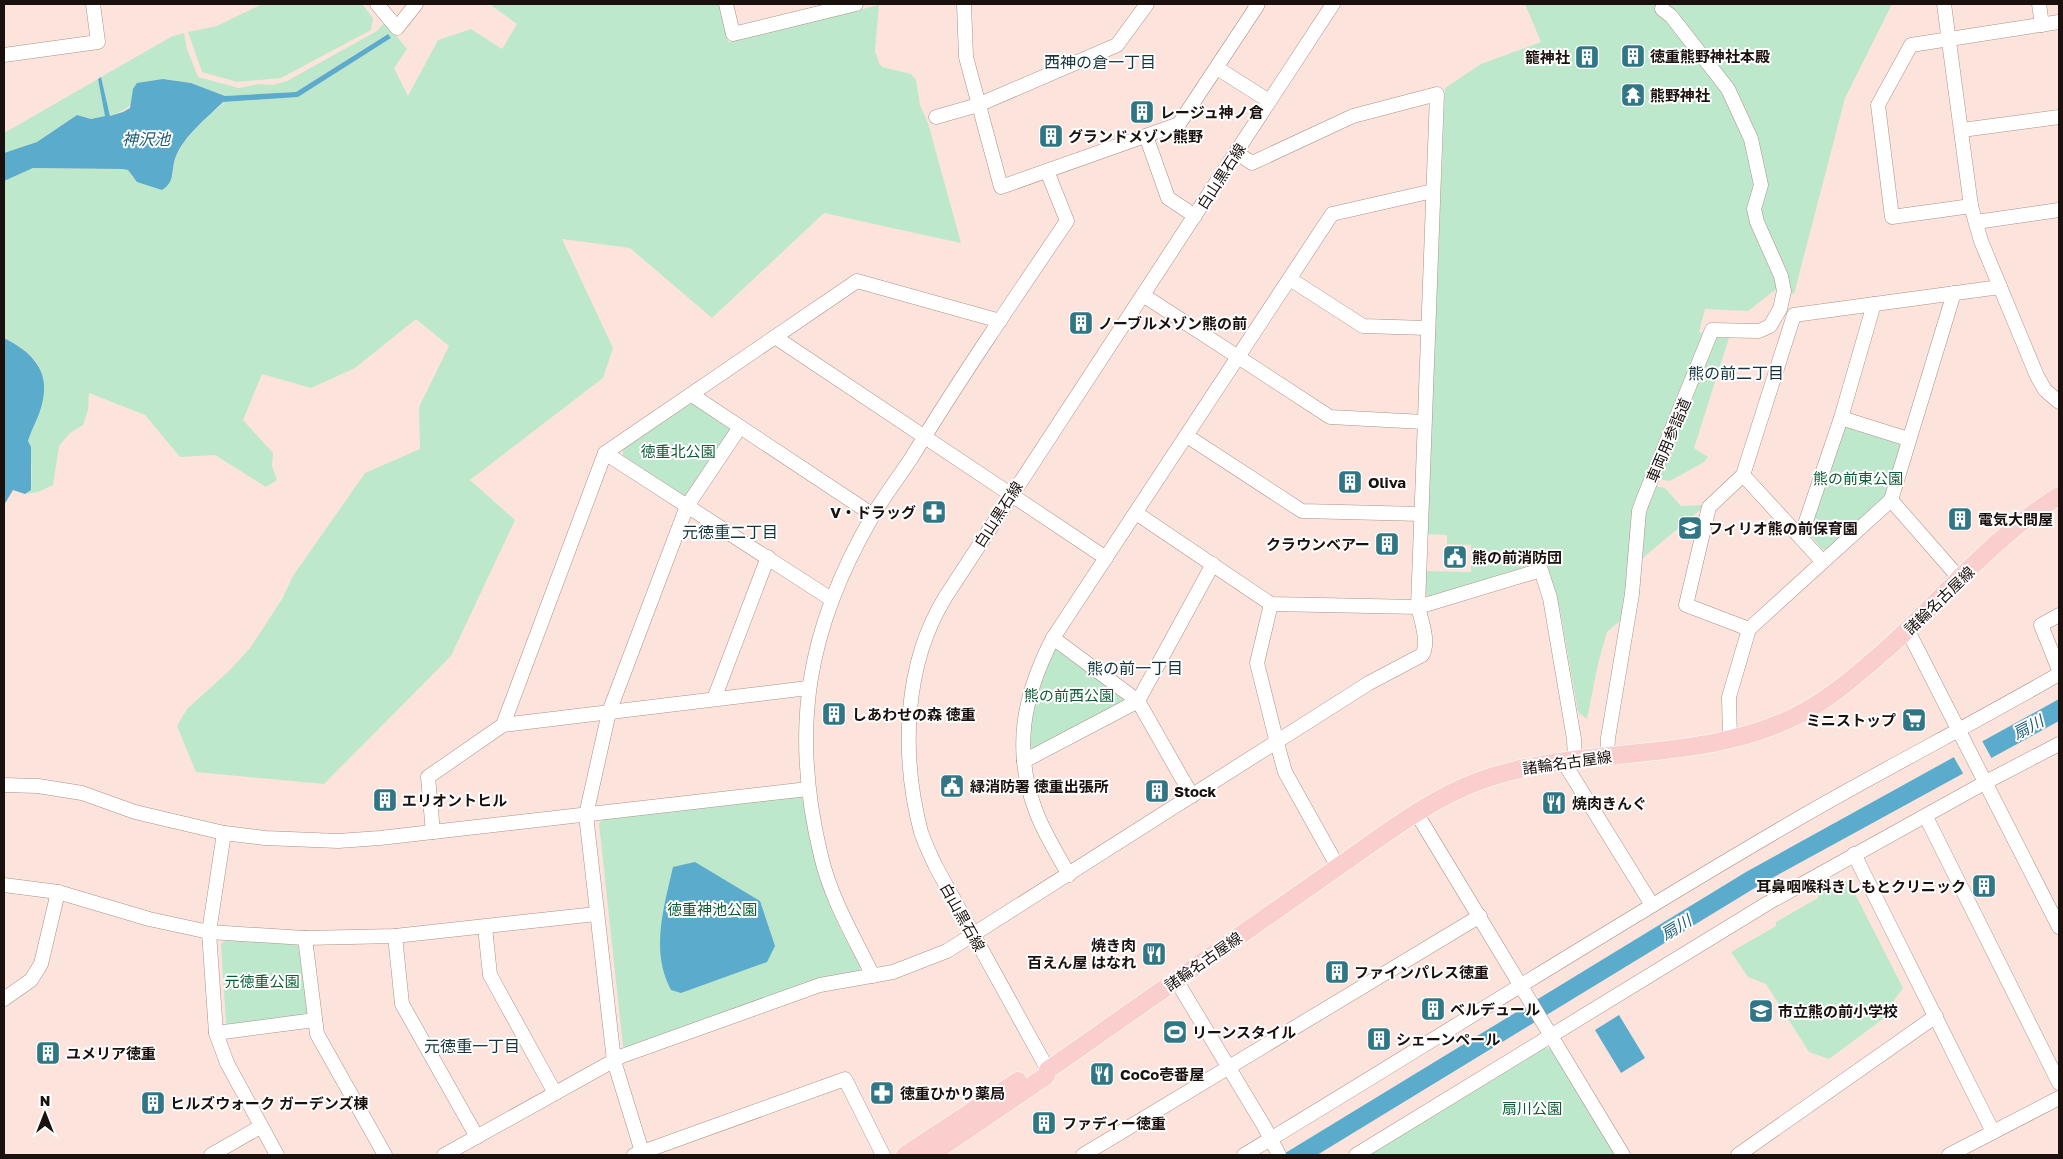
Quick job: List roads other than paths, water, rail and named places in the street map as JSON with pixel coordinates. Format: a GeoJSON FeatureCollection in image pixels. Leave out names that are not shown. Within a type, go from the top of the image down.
{"type":"FeatureCollection","features":[{"type":"Feature","properties":{"kind":"main road","name":"諸輪名古屋線"},"geometry":{"type":"LineString","coordinates":[[930,1155],[1046,1076],[1048,1070],[1338,867],[1443,798],[1480,781],[1539,763],[1730,740],[1769,728],[1818,704],[1847,684],[1908,631],[2016,526],[2059,496]]}},
{"type":"Feature","properties":{"kind":"main road","name":"諸輪名古屋線"},"geometry":{"type":"LineString","coordinates":[[905,1155],[1038,1067],[1048,1070]]}},
{"type":"Feature","properties":{"kind":"street"},"geometry":{"type":"LineString","coordinates":[[4,55],[98,42],[93,4]]}},
{"type":"Feature","properties":{"kind":"street"},"geometry":{"type":"LineString","coordinates":[[377,4],[397,28],[416,4]]}},
{"type":"Feature","properties":{"kind":"street"},"geometry":{"type":"LineString","coordinates":[[726,4],[733,34],[856,4]]}},
{"type":"Feature","properties":{"kind":"street"},"geometry":{"type":"LineString","coordinates":[[936,117],[978,105],[1117,45],[1147,4]]}},
{"type":"Feature","properties":{"kind":"street"},"geometry":{"type":"LineString","coordinates":[[969,5],[966,57],[1001,187],[1179,124],[1257,6],[1254,4]]}},
{"type":"Feature","properties":{"kind":"street","name":"白山黒石線"},"geometry":{"type":"LineString","coordinates":[[1048,1070],[936,867],[922,834],[910,776],[909,728],[911,695],[921,656],[942,602],[1010,495],[1237,153],[1333,4]]}},
{"type":"Feature","properties":{"kind":"street"},"geometry":{"type":"LineString","coordinates":[[1944,4],[1971,206],[1981,241],[2037,376],[2045,390],[2059,402]]}},
{"type":"Feature","properties":{"kind":"street"},"geometry":{"type":"LineString","coordinates":[[2039,4],[2042,25]]}},
{"type":"Feature","properties":{"kind":"street","name":"車両用参詣道"},"geometry":{"type":"LineString","coordinates":[[1607,756],[1608,738],[1632,594],[1641,506],[1712,330],[1759,331],[1770,326],[1780,309],[1784,291],[1781,276],[1761,235],[1754,209],[1761,185],[1750,139],[1728,89],[1671,16],[1662,9]]}},
{"type":"Feature","properties":{"kind":"street"},"geometry":{"type":"LineString","coordinates":[[1971,206],[1892,217],[1878,105],[1911,45],[2059,22]]}},
{"type":"Feature","properties":{"kind":"street"},"geometry":{"type":"LineString","coordinates":[[1217,68],[1269,101]]}},
{"type":"Feature","properties":{"kind":"street"},"geometry":{"type":"LineString","coordinates":[[444,1155],[614,1061],[820,985],[893,972],[947,951],[1369,683],[1422,655],[1425,651],[1425,642],[1418,607],[1436,94],[1353,116],[1252,163],[1237,153]]}},
{"type":"Feature","properties":{"kind":"street"},"geometry":{"type":"LineString","coordinates":[[1962,130],[2059,116]]}},
{"type":"Feature","properties":{"kind":"street"},"geometry":{"type":"LineString","coordinates":[[1146,136],[1168,198],[1195,216]]}},
{"type":"Feature","properties":{"kind":"street"},"geometry":{"type":"LineString","coordinates":[[873,976],[846,926],[830,885],[821,858],[808,789],[805,739],[808,688],[817,643],[831,599],[873,515],[1067,221],[1048,171]]}},
{"type":"Feature","properties":{"kind":"street"},"geometry":{"type":"LineString","coordinates":[[1069,875],[1036,814],[1024,761],[1024,720],[1028,697],[1036,670],[1053,638],[1332,214],[1433,191]]}},
{"type":"Feature","properties":{"kind":"street"},"geometry":{"type":"LineString","coordinates":[[1976,222],[2059,210]]}},
{"type":"Feature","properties":{"kind":"street"},"geometry":{"type":"LineString","coordinates":[[1290,279],[1362,326],[1427,328]]}},
{"type":"Feature","properties":{"kind":"street"},"geometry":{"type":"LineString","coordinates":[[503,725],[605,453],[857,281],[1000,321]]}},
{"type":"Feature","properties":{"kind":"street"},"geometry":{"type":"LineString","coordinates":[[1749,629],[1686,605],[1709,507],[1743,475],[1794,315],[2000,287]]}},
{"type":"Feature","properties":{"kind":"street"},"geometry":{"type":"LineString","coordinates":[[1730,740],[1729,697],[1749,629],[1891,500],[1908,439],[1954,294]]}},
{"type":"Feature","properties":{"kind":"street"},"geometry":{"type":"LineString","coordinates":[[1143,295],[1330,417],[1424,422]]}},
{"type":"Feature","properties":{"kind":"street"},"geometry":{"type":"LineString","coordinates":[[1801,536],[1841,418],[1874,304]]}},
{"type":"Feature","properties":{"kind":"street"},"geometry":{"type":"LineString","coordinates":[[775,336],[1106,558]]}},
{"type":"Feature","properties":{"kind":"street"},"geometry":{"type":"LineString","coordinates":[[692,395],[873,515]]}},
{"type":"Feature","properties":{"kind":"street"},"geometry":{"type":"LineString","coordinates":[[1841,418],[1908,439]]}},
{"type":"Feature","properties":{"kind":"street"},"geometry":{"type":"LineString","coordinates":[[740,427],[687,506],[610,712],[586,815],[614,1061],[639,1154],[845,1079],[883,1155]]}},
{"type":"Feature","properties":{"kind":"street"},"geometry":{"type":"LineString","coordinates":[[1187,436],[1302,511],[1421,514]]}},
{"type":"Feature","properties":{"kind":"street"},"geometry":{"type":"LineString","coordinates":[[605,453],[831,599]]}},
{"type":"Feature","properties":{"kind":"street"},"geometry":{"type":"LineString","coordinates":[[1743,475],[1822,561]]}},
{"type":"Feature","properties":{"kind":"street"},"geometry":{"type":"LineString","coordinates":[[1891,500],[1960,579]]}},
{"type":"Feature","properties":{"kind":"street"},"geometry":{"type":"LineString","coordinates":[[1136,513],[1271,604],[1418,607],[1541,570],[1550,598],[1574,739],[1569,760],[1652,905]]}},
{"type":"Feature","properties":{"kind":"street"},"geometry":{"type":"LineString","coordinates":[[714,699],[768,557]]}},
{"type":"Feature","properties":{"kind":"street"},"geometry":{"type":"LineString","coordinates":[[1024,761],[1138,701],[1213,564]]}},
{"type":"Feature","properties":{"kind":"street"},"geometry":{"type":"LineString","coordinates":[[1271,604],[1257,663],[1277,743],[1285,772],[1338,867]]}},
{"type":"Feature","properties":{"kind":"street"},"geometry":{"type":"LineString","coordinates":[[2059,615],[2041,625],[2059,670]]}},
{"type":"Feature","properties":{"kind":"street"},"geometry":{"type":"LineString","coordinates":[[1908,631],[1968,745],[2059,927]]}},
{"type":"Feature","properties":{"kind":"street"},"geometry":{"type":"LineString","coordinates":[[1053,638],[1138,701],[1192,796]]}},
{"type":"Feature","properties":{"kind":"street"},"geometry":{"type":"LineString","coordinates":[[1244,1155],[1652,905],[1803,816],[1960,731],[2059,674]]}},
{"type":"Feature","properties":{"kind":"street"},"geometry":{"type":"LineString","coordinates":[[433,832],[428,777],[503,725],[808,688]]}},
{"type":"Feature","properties":{"kind":"street"},"geometry":{"type":"LineString","coordinates":[[1356,1155],[1768,903],[1854,854],[2059,744]]}},
{"type":"Feature","properties":{"kind":"street"},"geometry":{"type":"LineString","coordinates":[[4,785],[38,786],[82,794],[135,812],[224,833],[265,838],[338,841],[433,832],[808,789]]}},
{"type":"Feature","properties":{"kind":"street"},"geometry":{"type":"LineString","coordinates":[[1417,814],[1623,1155]]}},
{"type":"Feature","properties":{"kind":"street"},"geometry":{"type":"LineString","coordinates":[[1926,817],[2059,1083]]}},
{"type":"Feature","properties":{"kind":"street"},"geometry":{"type":"LineString","coordinates":[[224,833],[209,932],[216,1033],[227,1063],[276,1155]]}},
{"type":"Feature","properties":{"kind":"street"},"geometry":{"type":"LineString","coordinates":[[1854,854],[1993,1132]]}},
{"type":"Feature","properties":{"kind":"street"},"geometry":{"type":"LineString","coordinates":[[4,885],[58,892],[129,914],[209,932],[305,938],[395,936],[596,914]]}},
{"type":"Feature","properties":{"kind":"street"},"geometry":{"type":"LineString","coordinates":[[4,999],[27,984],[41,964],[58,892]]}},
{"type":"Feature","properties":{"kind":"street"},"geometry":{"type":"LineString","coordinates":[[1083,1155],[1480,916]]}},
{"type":"Feature","properties":{"kind":"street"},"geometry":{"type":"LineString","coordinates":[[485,927],[490,975],[555,1092]]}},
{"type":"Feature","properties":{"kind":"street"},"geometry":{"type":"LineString","coordinates":[[395,936],[402,1004],[477,1137]]}},
{"type":"Feature","properties":{"kind":"street"},"geometry":{"type":"LineString","coordinates":[[305,938],[317,1034],[385,1155]]}},
{"type":"Feature","properties":{"kind":"street"},"geometry":{"type":"LineString","coordinates":[[1176,980],[1279,1154]]}},
{"type":"Feature","properties":{"kind":"street"},"geometry":{"type":"LineString","coordinates":[[1738,1155],[1936,1016]]}},
{"type":"Feature","properties":{"kind":"street"},"geometry":{"type":"LineString","coordinates":[[216,1033],[316,1020]]}},
{"type":"Feature","properties":{"kind":"street"},"geometry":{"type":"LineString","coordinates":[[1949,1155],[2059,1098]]}},
{"type":"Feature","properties":{"kind":"street"},"geometry":{"type":"LineString","coordinates":[[211,1155],[260,1128]]}},
{"type":"Feature","properties":{"kind":"water","name":"神沢池"},"geometry":{"type":"Polygon","coordinates":[[[388,34],[391,38],[298,97],[223,102],[196,128],[184,143],[175,159],[171,180],[162,190],[137,182],[128,170],[123,169],[33,168],[4,181],[4,153],[37,142],[77,115],[91,119],[105,116],[98,79],[101,77],[110,116],[130,108],[133,89],[137,83],[163,79],[191,83],[225,96],[296,92],[388,34]]]}},
{"type":"Feature","properties":{"kind":"water"},"geometry":{"type":"Polygon","coordinates":[[[4,338],[31,356],[37,364],[44,382],[44,392],[41,409],[28,441],[31,447],[31,490],[25,494],[13,490],[4,505],[4,338]]]}},
{"type":"Feature","properties":{"kind":"water","name":"扇川"},"geometry":{"type":"Polygon","coordinates":[[[2059,699],[2059,721],[1763,883],[1317,1155],[1282,1155],[1746,872],[2059,699]]]}},
{"type":"Feature","properties":{"kind":"water"},"geometry":{"type":"Polygon","coordinates":[[[695,862],[760,901],[775,946],[767,962],[681,993],[671,990],[665,975],[661,960],[661,929],[673,867],[695,862]]]}},
{"type":"Feature","properties":{"kind":"water"},"geometry":{"type":"Polygon","coordinates":[[[1619,1015],[1645,1058],[1621,1073],[1595,1030],[1619,1015]]]}},
{"type":"Feature","properties":{"kind":"place","name":"徳重熊野神社本殿"},"geometry":{"type":"Point","coordinates":[1633,56]}},
{"type":"Feature","properties":{"kind":"place","name":"籠神社"},"geometry":{"type":"Point","coordinates":[1587,57]}},
{"type":"Feature","properties":{"kind":"place","name":"熊野神社"},"geometry":{"type":"Point","coordinates":[1633,95]}},
{"type":"Feature","properties":{"kind":"place","name":"レージュ神ノ倉"},"geometry":{"type":"Point","coordinates":[1142,112]}},
{"type":"Feature","properties":{"kind":"place","name":"グランドメゾン熊野"},"geometry":{"type":"Point","coordinates":[1051,136]}},
{"type":"Feature","properties":{"kind":"place","name":"ノーブルメゾン熊の前"},"geometry":{"type":"Point","coordinates":[1081,323]}},
{"type":"Feature","properties":{"kind":"place","name":"Oliva"},"geometry":{"type":"Point","coordinates":[1350,482]}},
{"type":"Feature","properties":{"kind":"place","name":"V・ドラッグ"},"geometry":{"type":"Point","coordinates":[934,512]}},
{"type":"Feature","properties":{"kind":"place","name":"電気大問屋"},"geometry":{"type":"Point","coordinates":[1960,519]}},
{"type":"Feature","properties":{"kind":"place","name":"フィリオ熊の前保育園"},"geometry":{"type":"Point","coordinates":[1690,528]}},
{"type":"Feature","properties":{"kind":"place","name":"クラウンベアー"},"geometry":{"type":"Point","coordinates":[1387,544]}},
{"type":"Feature","properties":{"kind":"place","name":"熊の前消防団"},"geometry":{"type":"Point","coordinates":[1455,557]}},
{"type":"Feature","properties":{"kind":"place","name":"しあわせの森 徳重"},"geometry":{"type":"Point","coordinates":[834,714]}},
{"type":"Feature","properties":{"kind":"place","name":"ミニストップ"},"geometry":{"type":"Point","coordinates":[1914,720]}},
{"type":"Feature","properties":{"kind":"place","name":"緑消防署 徳重出張所"},"geometry":{"type":"Point","coordinates":[952,786]}},
{"type":"Feature","properties":{"kind":"place","name":"Stock"},"geometry":{"type":"Point","coordinates":[1157,791]}},
{"type":"Feature","properties":{"kind":"place","name":"エリオントヒル"},"geometry":{"type":"Point","coordinates":[385,800]}},
{"type":"Feature","properties":{"kind":"place","name":"焼肉きんぐ"},"geometry":{"type":"Point","coordinates":[1554,803]}},
{"type":"Feature","properties":{"kind":"place","name":"耳鼻咽喉科きしもとクリニック"},"geometry":{"type":"Point","coordinates":[1984,886]}},
{"type":"Feature","properties":{"kind":"place","name":"焼き肉 百えん屋 はなれ"},"geometry":{"type":"Point","coordinates":[1154,954]}},
{"type":"Feature","properties":{"kind":"place","name":"ファインパレス徳重"},"geometry":{"type":"Point","coordinates":[1337,972]}},
{"type":"Feature","properties":{"kind":"place","name":"ベルデュール"},"geometry":{"type":"Point","coordinates":[1433,1009]}},
{"type":"Feature","properties":{"kind":"place","name":"市立熊の前小学校"},"geometry":{"type":"Point","coordinates":[1761,1011]}},
{"type":"Feature","properties":{"kind":"place","name":"リーンスタイル"},"geometry":{"type":"Point","coordinates":[1175,1032]}},
{"type":"Feature","properties":{"kind":"place","name":"シェーンペール"},"geometry":{"type":"Point","coordinates":[1379,1039]}},
{"type":"Feature","properties":{"kind":"place","name":"ユメリア徳重"},"geometry":{"type":"Point","coordinates":[48,1053]}},
{"type":"Feature","properties":{"kind":"place","name":"CoCo壱番屋"},"geometry":{"type":"Point","coordinates":[1102,1074]}},
{"type":"Feature","properties":{"kind":"place","name":"徳重ひかり薬局"},"geometry":{"type":"Point","coordinates":[882,1093]}},
{"type":"Feature","properties":{"kind":"place","name":"ヒルズウォーク ガーデンズ棟"},"geometry":{"type":"Point","coordinates":[153,1103]}},
{"type":"Feature","properties":{"kind":"place","name":"ファディー徳重"},"geometry":{"type":"Point","coordinates":[1044,1123]}},
{"type":"Feature","properties":{"kind":"district","name":"西神の倉一丁目"},"geometry":{"type":"Point","coordinates":[1100,62]}},
{"type":"Feature","properties":{"kind":"district","name":"熊の前二丁目"},"geometry":{"type":"Point","coordinates":[1736,373]}},
{"type":"Feature","properties":{"kind":"district","name":"元徳重二丁目"},"geometry":{"type":"Point","coordinates":[730,532]}},
{"type":"Feature","properties":{"kind":"district","name":"熊の前一丁目"},"geometry":{"type":"Point","coordinates":[1135,668]}},
{"type":"Feature","properties":{"kind":"district","name":"元徳重一丁目"},"geometry":{"type":"Point","coordinates":[472,1046]}},
{"type":"Feature","properties":{"kind":"park label","name":"徳重北公園"},"geometry":{"type":"Point","coordinates":[678,451]}},
{"type":"Feature","properties":{"kind":"park label","name":"熊の前東公園"},"geometry":{"type":"Point","coordinates":[1858,478]}},
{"type":"Feature","properties":{"kind":"park label","name":"熊の前西公園"},"geometry":{"type":"Point","coordinates":[1069,695]}},
{"type":"Feature","properties":{"kind":"park label","name":"徳重神池公園"},"geometry":{"type":"Point","coordinates":[712,909]}},
{"type":"Feature","properties":{"kind":"park label","name":"元徳重公園"},"geometry":{"type":"Point","coordinates":[262,981]}},
{"type":"Feature","properties":{"kind":"park label","name":"扇川公園"},"geometry":{"type":"Point","coordinates":[1532,1108]}}]}
